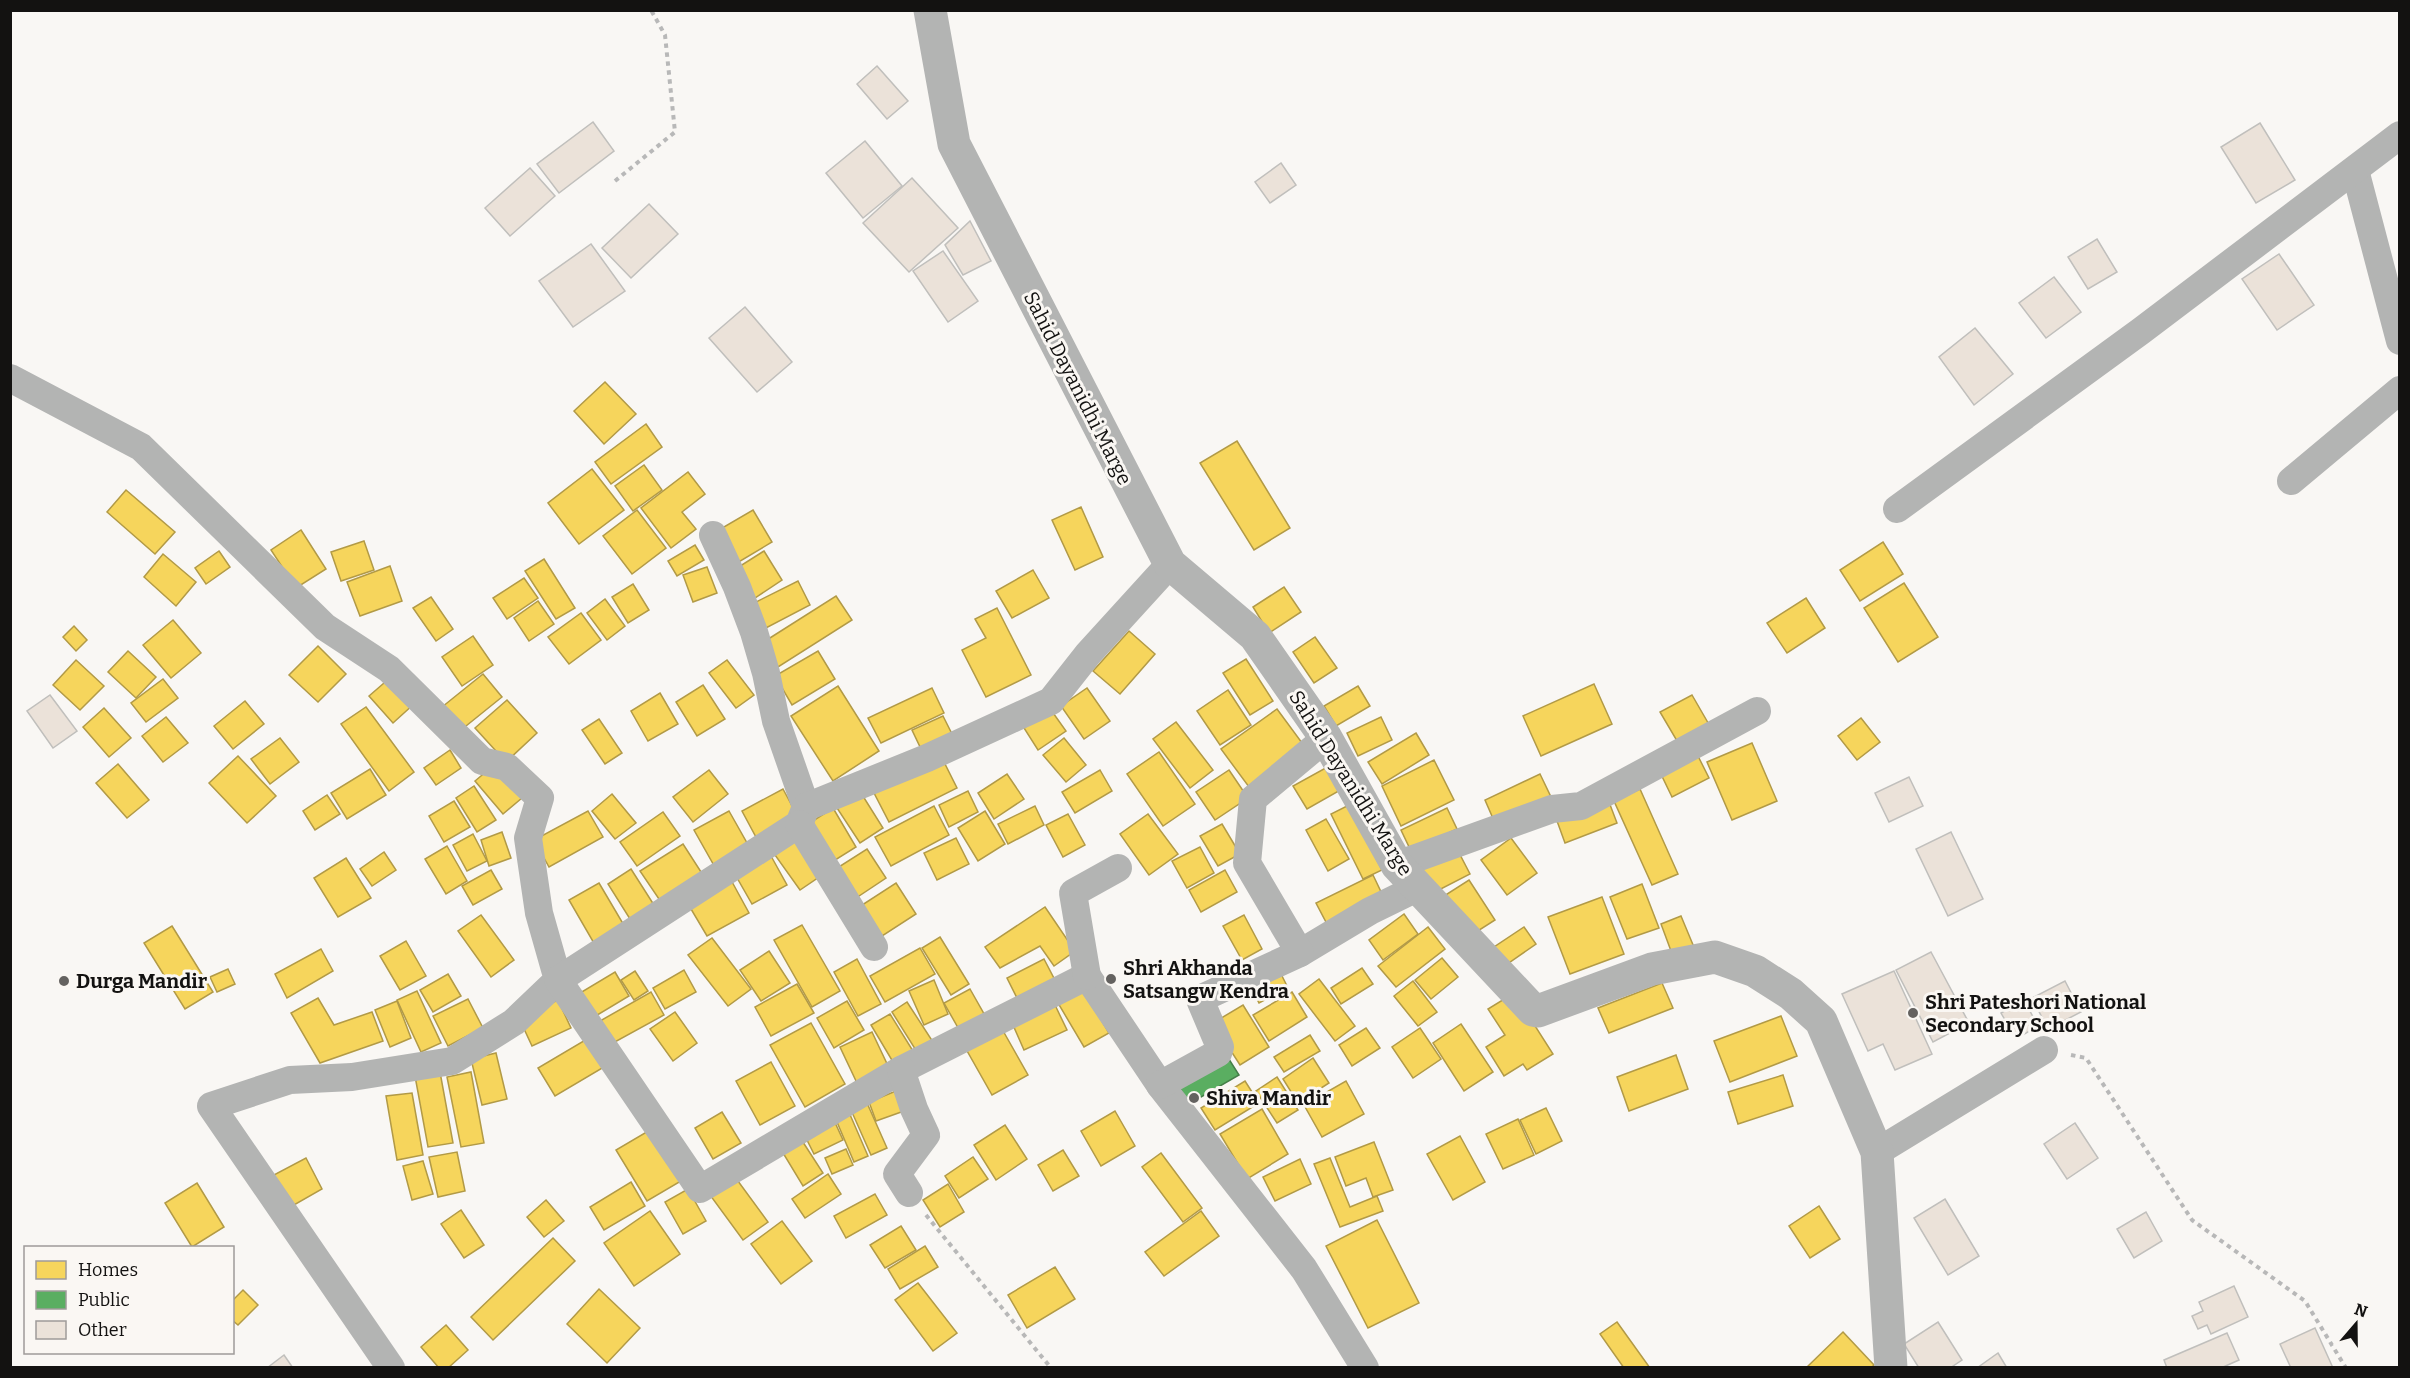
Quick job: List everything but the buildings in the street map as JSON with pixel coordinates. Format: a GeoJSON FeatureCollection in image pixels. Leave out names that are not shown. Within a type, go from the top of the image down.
{"type":"FeatureCollection","features":[{"type":"Feature","properties":{"kind":"street","name":"Sahid Dayanidhi Marge"},"geometry":{"type":"LineString","coordinates":[[930,10],[954,144],[1170,564],[1255,636],[1326,738],[1407,876],[1533,1010],[1538,1011],[1652,969],[1715,957],[1755,971],[1791,994],[1821,1021],[1877,1152],[1891,1368]]}},
{"type":"Feature","properties":{"kind":"street"},"geometry":{"type":"LineString","coordinates":[[1897,509],[2141,331],[2400,135]]}},
{"type":"Feature","properties":{"kind":"street"},"geometry":{"type":"LineString","coordinates":[[2355,170],[2400,341]]}},
{"type":"Feature","properties":{"kind":"street"},"geometry":{"type":"LineString","coordinates":[[10,378],[141,447],[325,627],[389,669],[482,761],[507,767],[540,798],[528,838],[539,913],[558,980],[700,1189],[901,1070],[1087,976]]}},
{"type":"Feature","properties":{"kind":"street"},"geometry":{"type":"LineString","coordinates":[[2291,481],[2400,390]]}},
{"type":"Feature","properties":{"kind":"street"},"geometry":{"type":"LineString","coordinates":[[713,536],[737,587],[754,632],[802,816],[874,947]]}},
{"type":"Feature","properties":{"kind":"street"},"geometry":{"type":"LineString","coordinates":[[391,1368],[211,1106],[290,1080],[352,1077],[452,1061],[514,1022],[558,980],[802,816],[1051,701],[1088,654],[1170,564]]}},
{"type":"Feature","properties":{"kind":"street"},"geometry":{"type":"LineString","coordinates":[[1160,1084],[1218,1053],[1220,1047],[1201,1002],[1204,997],[1300,953],[1370,911],[1407,876],[1552,809],[1581,806],[1757,711]]}},
{"type":"Feature","properties":{"kind":"street"},"geometry":{"type":"LineString","coordinates":[[1300,953],[1247,863],[1253,799],[1326,738]]}},
{"type":"Feature","properties":{"kind":"street"},"geometry":{"type":"LineString","coordinates":[[1118,868],[1073,893],[1087,976],[1160,1084],[1304,1269],[1365,1368]]}},
{"type":"Feature","properties":{"kind":"street"},"geometry":{"type":"LineString","coordinates":[[1877,1152],[2044,1050]]}},
{"type":"Feature","properties":{"kind":"street"},"geometry":{"type":"LineString","coordinates":[[901,1070],[926,1135],[897,1174],[909,1193]]}},
{"type":"Feature","properties":{"kind":"path"},"geometry":{"type":"LineString","coordinates":[[615,181],[675,132],[665,35],[651,10]]}},
{"type":"Feature","properties":{"kind":"path"},"geometry":{"type":"LineString","coordinates":[[2044,1050],[2086,1058],[2192,1220],[2305,1301],[2346,1368]]}},
{"type":"Feature","properties":{"kind":"path"},"geometry":{"type":"LineString","coordinates":[[909,1193],[1051,1368]]}},
{"type":"Feature","properties":{"kind":"place","name":"Shri Akhanda Satsangw Kendra"},"geometry":{"type":"Point","coordinates":[1111,979]}},
{"type":"Feature","properties":{"kind":"place","name":"Durga Mandir"},"geometry":{"type":"Point","coordinates":[64,981]}},
{"type":"Feature","properties":{"kind":"place","name":"Shri Pateshori National Secondary School"},"geometry":{"type":"Point","coordinates":[1913,1013]}},
{"type":"Feature","properties":{"kind":"place","name":"Shiva Mandir"},"geometry":{"type":"Point","coordinates":[1194,1098]}}]}
